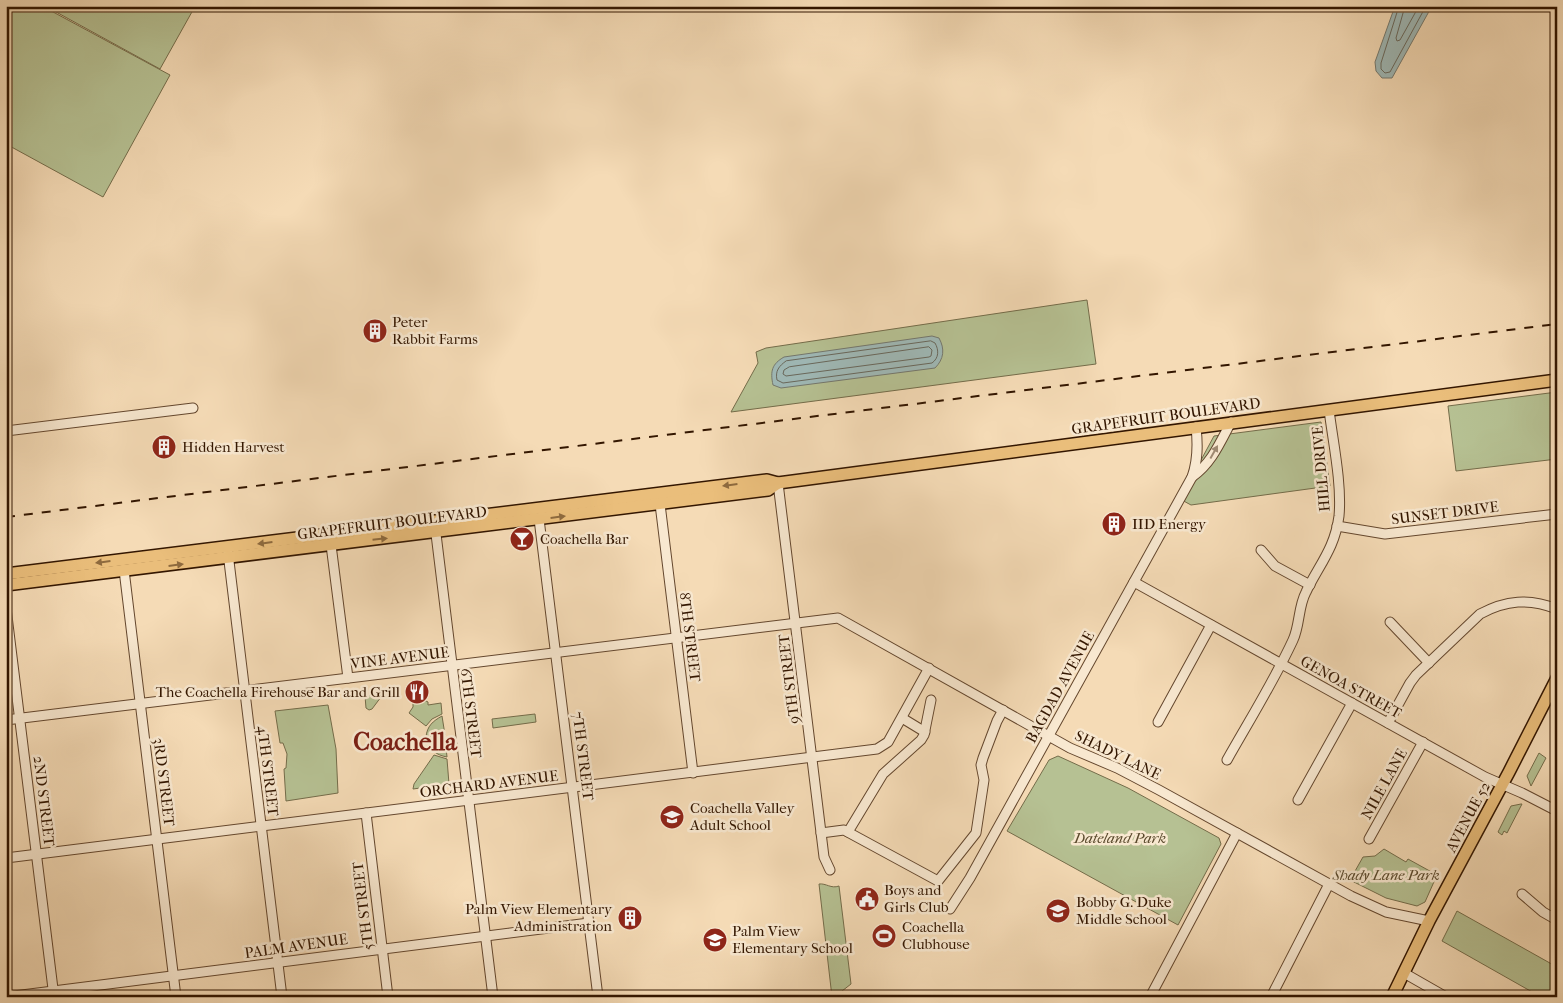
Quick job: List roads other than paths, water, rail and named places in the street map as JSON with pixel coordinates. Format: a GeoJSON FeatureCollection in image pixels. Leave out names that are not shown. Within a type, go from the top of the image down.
{"type":"FeatureCollection","features":[{"type":"Feature","properties":{"kind":"main road","name":"GRAPEFRUIT BOULEVARD"},"geometry":{"type":"LineString","coordinates":[[6,586],[124,570],[228,553],[435,527],[767,480],[778,483],[1557,380]]}},
{"type":"Feature","properties":{"kind":"main road","name":"GRAPEFRUIT BOULEVARD"},"geometry":{"type":"LineString","coordinates":[[6,574],[331,545],[435,527],[539,519],[768,490],[778,483]]}},
{"type":"Feature","properties":{"kind":"main road","name":"AVENUE 52"},"geometry":{"type":"LineString","coordinates":[[1392,997],[1429,921],[1557,678]]}},
{"type":"Feature","properties":{"kind":"street"},"geometry":{"type":"LineString","coordinates":[[6,431],[193,408]]}},
{"type":"Feature","properties":{"kind":"street","name":"HILL DRIVE"},"geometry":{"type":"LineString","coordinates":[[1227,760],[1294,637],[1299,611],[1310,585],[1327,556],[1337,526],[1340,496],[1330,410]]}},
{"type":"Feature","properties":{"kind":"street","name":"BAGDAD AVENUE"},"geometry":{"type":"LineString","coordinates":[[1192,477],[1202,470],[1210,460],[1231,422]]}},
{"type":"Feature","properties":{"kind":"street","name":"BAGDAD AVENUE"},"geometry":{"type":"LineString","coordinates":[[950,909],[958,899],[1192,477],[1197,464],[1196,427]]}},
{"type":"Feature","properties":{"kind":"street","name":"9TH STREET"},"geometry":{"type":"LineString","coordinates":[[778,483],[824,857],[830,870]]}},
{"type":"Feature","properties":{"kind":"street","name":"8TH STREET"},"geometry":{"type":"LineString","coordinates":[[660,504],[693,773]]}},
{"type":"Feature","properties":{"kind":"street","name":"SUNSET DRIVE"},"geometry":{"type":"LineString","coordinates":[[1337,526],[1385,534],[1557,514]]}},
{"type":"Feature","properties":{"kind":"street","name":"7TH STREET"},"geometry":{"type":"LineString","coordinates":[[539,519],[598,997]]}},
{"type":"Feature","properties":{"kind":"street","name":"6TH STREET"},"geometry":{"type":"LineString","coordinates":[[435,527],[494,997]]}},
{"type":"Feature","properties":{"kind":"street"},"geometry":{"type":"LineString","coordinates":[[331,545],[348,678]]}},
{"type":"Feature","properties":{"kind":"street"},"geometry":{"type":"LineString","coordinates":[[1261,550],[1275,566],[1310,585]]}},
{"type":"Feature","properties":{"kind":"street","name":"4TH STREET"},"geometry":{"type":"LineString","coordinates":[[228,553],[282,997]]}},
{"type":"Feature","properties":{"kind":"street","name":"3RD STREET"},"geometry":{"type":"LineString","coordinates":[[124,570],[176,997]]}},
{"type":"Feature","properties":{"kind":"street","name":"GENOA STREET"},"geometry":{"type":"LineString","coordinates":[[1134,582],[1485,777],[1557,811]]}},
{"type":"Feature","properties":{"kind":"street"},"geometry":{"type":"LineString","coordinates":[[1388,723],[1410,683],[1429,662],[1480,614],[1492,608],[1523,601],[1544,604],[1557,609]]}},
{"type":"Feature","properties":{"kind":"street","name":"2ND STREET"},"geometry":{"type":"LineString","coordinates":[[6,608],[54,994]]}},
{"type":"Feature","properties":{"kind":"street","name":"SHADY LANE"},"geometry":{"type":"LineString","coordinates":[[796,623],[836,618],[841,620],[1070,748],[1136,778],[1372,907],[1400,916],[1429,921]]}},
{"type":"Feature","properties":{"kind":"street"},"geometry":{"type":"LineString","coordinates":[[1390,622],[1429,662]]}},
{"type":"Feature","properties":{"kind":"street","name":"VINE AVENUE"},"geometry":{"type":"LineString","coordinates":[[6,720],[796,623]]}},
{"type":"Feature","properties":{"kind":"street"},"geometry":{"type":"LineString","coordinates":[[1158,722],[1211,625]]}},
{"type":"Feature","properties":{"kind":"street","name":"ORCHARD AVENUE"},"geometry":{"type":"LineString","coordinates":[[6,858],[881,748],[888,742],[929,668]]}},
{"type":"Feature","properties":{"kind":"street"},"geometry":{"type":"LineString","coordinates":[[848,832],[880,778],[921,740],[925,732],[931,700]]}},
{"type":"Feature","properties":{"kind":"street"},"geometry":{"type":"LineString","coordinates":[[1298,800],[1352,703]]}},
{"type":"Feature","properties":{"kind":"street"},"geometry":{"type":"LineString","coordinates":[[821,833],[844,830],[938,881],[976,833],[984,780],[981,765],[1003,710]]}},
{"type":"Feature","properties":{"kind":"street"},"geometry":{"type":"LineString","coordinates":[[902,718],[925,732]]}},
{"type":"Feature","properties":{"kind":"street","name":"NILE LANE"},"geometry":{"type":"LineString","coordinates":[[1369,839],[1423,742]]}},
{"type":"Feature","properties":{"kind":"street","name":"5TH STREET"},"geometry":{"type":"LineString","coordinates":[[366,813],[388,997]]}},
{"type":"Feature","properties":{"kind":"street"},"geometry":{"type":"LineString","coordinates":[[1150,997],[1237,833]]}},
{"type":"Feature","properties":{"kind":"street"},"geometry":{"type":"LineString","coordinates":[[1271,997],[1329,884]]}},
{"type":"Feature","properties":{"kind":"street"},"geometry":{"type":"LineString","coordinates":[[1522,894],[1543,912],[1557,920]]}},
{"type":"Feature","properties":{"kind":"street","name":"PALM AVENUE"},"geometry":{"type":"LineString","coordinates":[[6,996],[54,994],[589,923]]}},
{"type":"Feature","properties":{"kind":"street"},"geometry":{"type":"LineString","coordinates":[[1404,973],[1446,997]]}},
{"type":"Feature","properties":{"kind":"water"},"geometry":{"type":"Polygon","coordinates":[[[1395,6],[1432,6],[1392,78],[1382,78],[1376,71],[1375,62],[1395,6]]]}},
{"type":"Feature","properties":{"kind":"water"},"geometry":{"type":"Polygon","coordinates":[[[932,336],[939,338],[943,350],[942,357],[935,368],[781,388],[773,385],[774,365],[784,357],[932,336]]]}},
{"type":"Feature","properties":{"kind":"railway"},"geometry":{"type":"LineString","coordinates":[[6,517],[1557,324]]}},
{"type":"Feature","properties":{"kind":"place","name":"Peter Rabbit Farms"},"geometry":{"type":"Point","coordinates":[375,331]}},
{"type":"Feature","properties":{"kind":"place","name":"Hidden Harvest"},"geometry":{"type":"Point","coordinates":[164,447]}},
{"type":"Feature","properties":{"kind":"place","name":"IID Energy"},"geometry":{"type":"Point","coordinates":[1114,524]}},
{"type":"Feature","properties":{"kind":"place","name":"Coachella Bar"},"geometry":{"type":"Point","coordinates":[522,539]}},
{"type":"Feature","properties":{"kind":"place","name":"The Coachella Firehouse Bar and Grill"},"geometry":{"type":"Point","coordinates":[417,692]}},
{"type":"Feature","properties":{"kind":"place","name":"Coachella Valley Adult School"},"geometry":{"type":"Point","coordinates":[672,817]}},
{"type":"Feature","properties":{"kind":"place","name":"Boys and Girls Club"},"geometry":{"type":"Point","coordinates":[867,899]}},
{"type":"Feature","properties":{"kind":"place","name":"Bobby G. Duke Middle School"},"geometry":{"type":"Point","coordinates":[1058,911]}},
{"type":"Feature","properties":{"kind":"place","name":"Palm View Elementary Administration"},"geometry":{"type":"Point","coordinates":[630,918]}},
{"type":"Feature","properties":{"kind":"place","name":"Coachella Clubhouse"},"geometry":{"type":"Point","coordinates":[884,936]}},
{"type":"Feature","properties":{"kind":"place","name":"Palm View Elementary School"},"geometry":{"type":"Point","coordinates":[715,940]}},
{"type":"Feature","properties":{"kind":"district","name":"Coachella"},"geometry":{"type":"Point","coordinates":[405,741]}},
{"type":"Feature","properties":{"kind":"park label","name":"Dateland Park"},"geometry":{"type":"Point","coordinates":[1120,838]}},
{"type":"Feature","properties":{"kind":"park label","name":"Shady Lane Park"},"geometry":{"type":"Point","coordinates":[1386,875]}}]}
